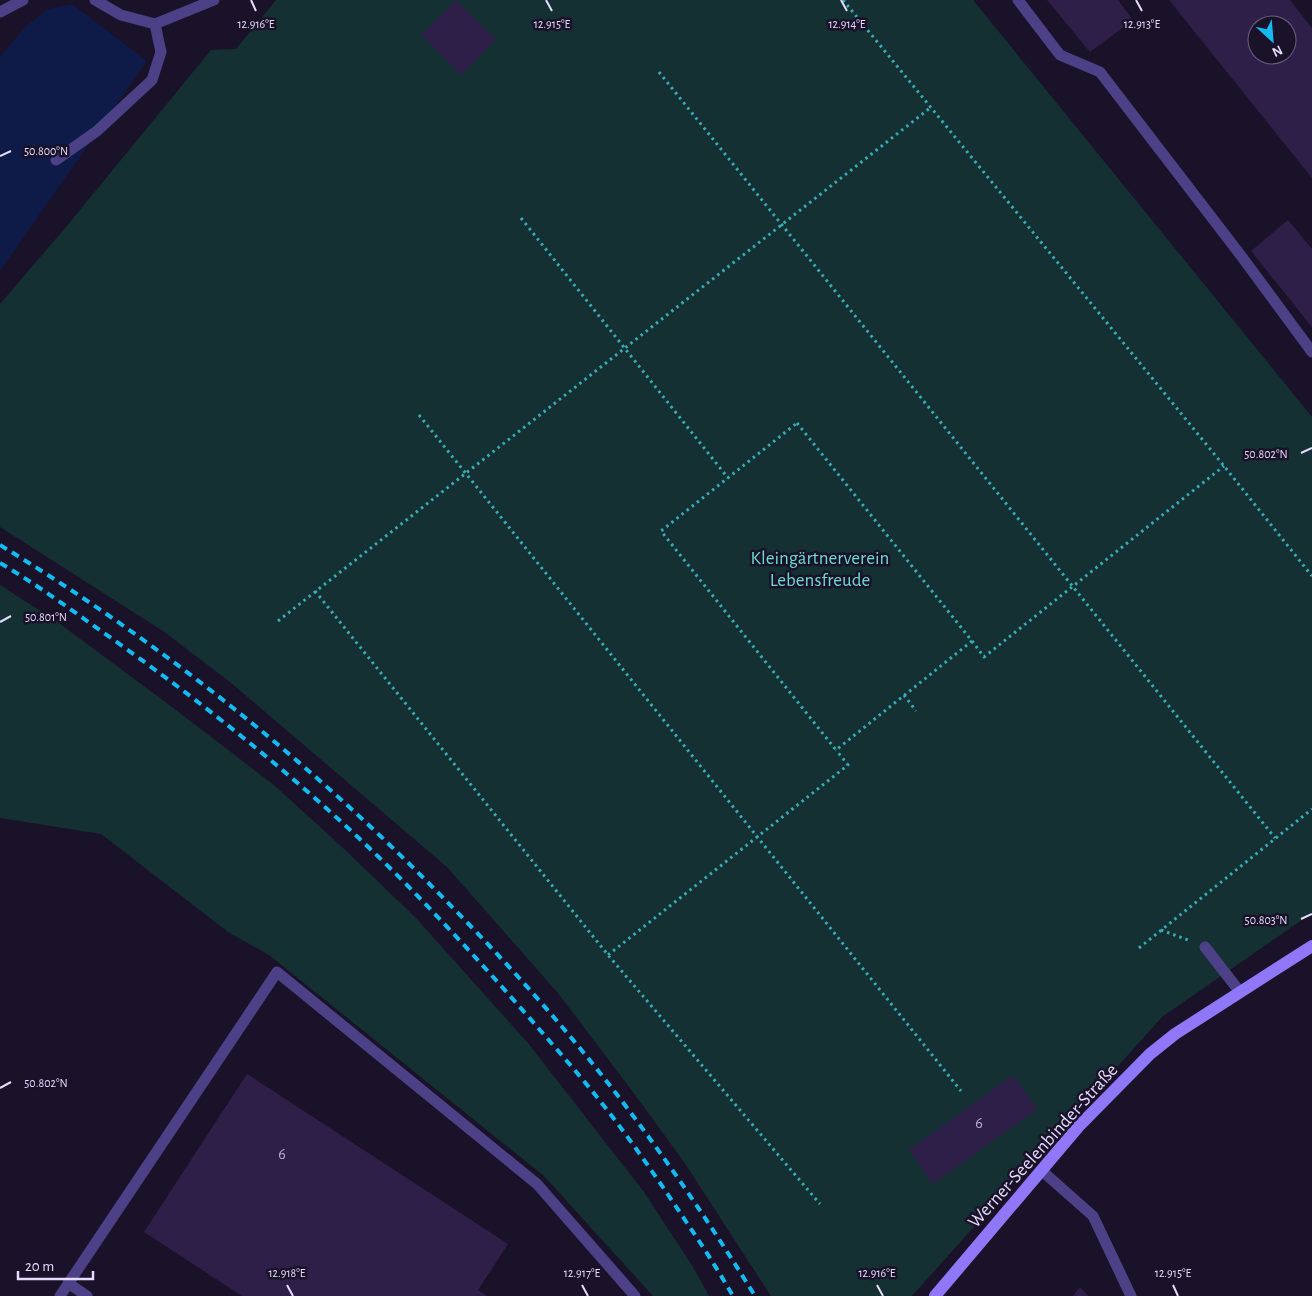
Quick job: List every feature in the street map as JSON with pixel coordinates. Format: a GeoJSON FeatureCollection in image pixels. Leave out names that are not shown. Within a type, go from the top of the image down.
{"type":"FeatureCollection","features":[{"type":"Feature","properties":{"kind":"main road","name":"Werner-Seelenbinder-Straße"},"geometry":{"type":"LineString","coordinates":[[935,1296],[1078,1126],[1150,1054],[1176,1034],[1312,946]]}},
{"type":"Feature","properties":{"kind":"lane"},"geometry":{"type":"LineString","coordinates":[[0,12],[23,0]]}},
{"type":"Feature","properties":{"kind":"lane"},"geometry":{"type":"LineString","coordinates":[[95,0],[121,14],[155,24],[214,0]]}},
{"type":"Feature","properties":{"kind":"lane"},"geometry":{"type":"LineString","coordinates":[[1018,0],[1060,55],[1100,72],[1239,253],[1312,352]]}},
{"type":"Feature","properties":{"kind":"lane"},"geometry":{"type":"LineString","coordinates":[[56,160],[97,131],[152,80],[162,52],[155,24]]}},
{"type":"Feature","properties":{"kind":"lane"},"geometry":{"type":"LineString","coordinates":[[1205,947],[1240,992]]}},
{"type":"Feature","properties":{"kind":"lane"},"geometry":{"type":"LineString","coordinates":[[60,1296],[277,972],[537,1184],[635,1296]]}},
{"type":"Feature","properties":{"kind":"lane"},"geometry":{"type":"LineString","coordinates":[[1041,1170],[1093,1216],[1131,1296]]}},
{"type":"Feature","properties":{"kind":"lane"},"geometry":{"type":"LineString","coordinates":[[68,1283],[87,1296]]}},
{"type":"Feature","properties":{"kind":"path"},"geometry":{"type":"LineString","coordinates":[[843,0],[1312,576]]}},
{"type":"Feature","properties":{"kind":"path"},"geometry":{"type":"LineString","coordinates":[[659,72],[1275,838]]}},
{"type":"Feature","properties":{"kind":"path"},"geometry":{"type":"LineString","coordinates":[[278,621],[930,108]]}},
{"type":"Feature","properties":{"kind":"path"},"geometry":{"type":"LineString","coordinates":[[521,218],[728,478]]}},
{"type":"Feature","properties":{"kind":"path"},"geometry":{"type":"LineString","coordinates":[[419,415],[961,1090]]}},
{"type":"Feature","properties":{"kind":"path"},"geometry":{"type":"LineString","coordinates":[[608,955],[848,765],[661,531],[797,422],[984,657],[1224,466]]}},
{"type":"Feature","properties":{"kind":"path"},"geometry":{"type":"LineString","coordinates":[[315,591],[608,955],[820,1204]]}},
{"type":"Feature","properties":{"kind":"path"},"geometry":{"type":"LineString","coordinates":[[836,750],[972,641]]}},
{"type":"Feature","properties":{"kind":"path"},"geometry":{"type":"LineString","coordinates":[[904,695],[916,711]]}},
{"type":"Feature","properties":{"kind":"path"},"geometry":{"type":"LineString","coordinates":[[1139,948],[1312,808]]}},
{"type":"Feature","properties":{"kind":"path"},"geometry":{"type":"LineString","coordinates":[[1161,930],[1205,947]]}},
{"type":"Feature","properties":{"kind":"green space","name":"Kleingärtnerverein Lebensfreude"},"geometry":{"type":"Polygon","coordinates":[[[276,0],[973,0],[1312,417],[1312,913],[1162,1017],[912,1296],[771,1296],[684,1162],[627,1084],[557,992],[447,867],[230,682],[163,631],[0,527],[0,304],[66,227],[211,50],[236,49],[276,0]]]}},
{"type":"Feature","properties":{"kind":"green space"},"geometry":{"type":"Polygon","coordinates":[[[0,585],[56,621],[274,785],[415,917],[528,1043],[644,1192],[693,1267],[709,1296],[653,1296],[544,1176],[269,955],[228,932],[101,834],[0,818],[0,585]]]}},
{"type":"Feature","properties":{"kind":"water"},"geometry":{"type":"Polygon","coordinates":[[[72,4],[147,61],[0,271],[0,57],[25,27],[48,9],[72,4]]]}},
{"type":"Feature","properties":{"kind":"building"},"geometry":{"type":"Polygon","coordinates":[[[456,0],[496,39],[461,75],[421,35],[456,0]]]}},
{"type":"Feature","properties":{"kind":"building"},"geometry":{"type":"Polygon","coordinates":[[[1047,0],[1118,0],[1133,20],[1090,52],[1047,0]]]}},
{"type":"Feature","properties":{"kind":"building"},"geometry":{"type":"Polygon","coordinates":[[[1169,0],[1290,0],[1312,28],[1312,178],[1169,0]]]}},
{"type":"Feature","properties":{"kind":"building"},"geometry":{"type":"Polygon","coordinates":[[[1288,220],[1312,249],[1312,327],[1251,251],[1288,220]]]}},
{"type":"Feature","properties":{"kind":"building"},"geometry":{"type":"Polygon","coordinates":[[[247,1074],[508,1244],[478,1290],[487,1296],[242,1296],[144,1232],[247,1074]]]}},
{"type":"Feature","properties":{"kind":"building"},"geometry":{"type":"Polygon","coordinates":[[[1013,1075],[1037,1109],[933,1184],[909,1150],[1013,1075]]]}},
{"type":"Feature","properties":{"kind":"building"},"geometry":{"type":"Polygon","coordinates":[[[1080,1287],[1088,1296],[1073,1296],[1080,1287]]]}},
{"type":"Feature","properties":{"kind":"railway"},"geometry":{"type":"LineString","coordinates":[[0,545],[122,625],[239,712],[295,759],[403,857],[514,972],[590,1060],[666,1161],[703,1214],[755,1296]]}},
{"type":"Feature","properties":{"kind":"railway"},"geometry":{"type":"LineString","coordinates":[[0,563],[40,588],[184,691],[299,784],[407,885],[491,974],[597,1097],[661,1184],[704,1248],[733,1296]]}}]}
